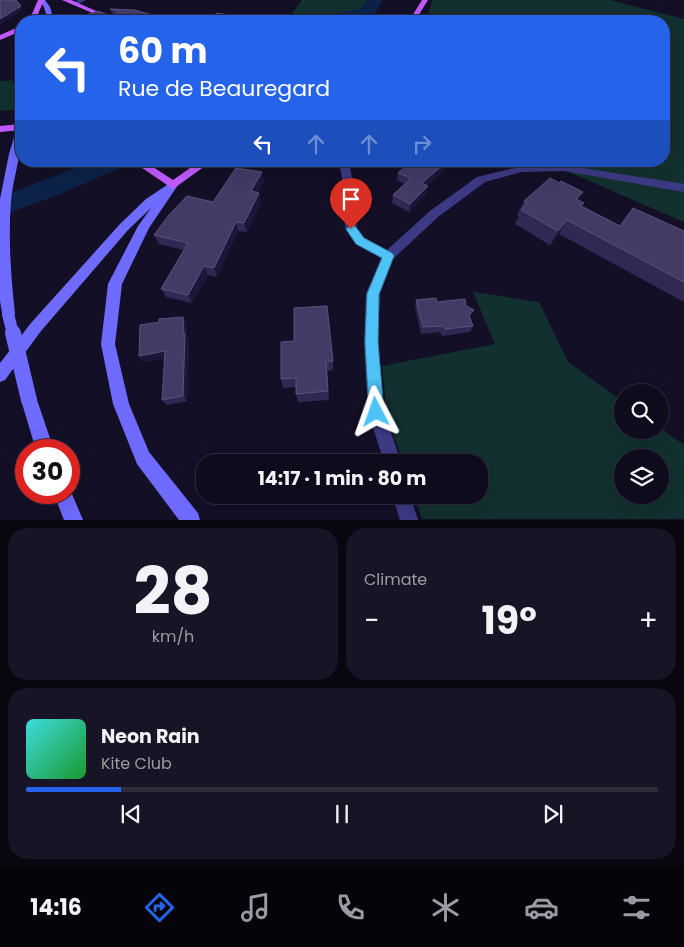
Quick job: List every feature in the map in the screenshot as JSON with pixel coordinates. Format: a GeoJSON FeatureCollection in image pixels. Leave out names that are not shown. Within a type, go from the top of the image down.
{"type":"FeatureCollection","features":[{"type":"Feature","properties":{"kind":"main road"},"geometry":{"type":"LineString","coordinates":[[36,15],[36,6],[41,0],[47,7],[49,15]]}},
{"type":"Feature","properties":{"kind":"main road"},"geometry":{"type":"LineString","coordinates":[[65,0],[102,15]]}},
{"type":"Feature","properties":{"kind":"main road"},"geometry":{"type":"LineString","coordinates":[[416,15],[425,0]]}},
{"type":"Feature","properties":{"kind":"main road"},"geometry":{"type":"LineString","coordinates":[[0,38],[15,31]]}},
{"type":"Feature","properties":{"kind":"main road"},"geometry":{"type":"LineString","coordinates":[[0,128],[15,127]]}},
{"type":"Feature","properties":{"kind":"main road"},"geometry":{"type":"LineString","coordinates":[[15,151],[5,200],[2,237],[8,314],[29,400],[41,439]]}},
{"type":"Feature","properties":{"kind":"main road"},"geometry":{"type":"LineString","coordinates":[[145,167],[173,185]]}},
{"type":"Feature","properties":{"kind":"main road"},"geometry":{"type":"LineString","coordinates":[[0,375],[36,327],[124,227],[150,202],[199,167]]}},
{"type":"Feature","properties":{"kind":"main road"},"geometry":{"type":"LineString","coordinates":[[173,185],[144,226],[115,284],[108,344],[121,404],[143,458],[191,520]]}},
{"type":"Feature","properties":{"kind":"main road"},"geometry":{"type":"LineString","coordinates":[[67,504],[74,520]]}},
{"type":"Feature","properties":{"kind":"street"},"geometry":{"type":"LineString","coordinates":[[75,4],[83,0]]}},
{"type":"Feature","properties":{"kind":"street"},"geometry":{"type":"LineString","coordinates":[[345,167],[350,195],[351,229],[360,241],[388,256]]}},
{"type":"Feature","properties":{"kind":"street"},"geometry":{"type":"LineString","coordinates":[[389,454],[376,412],[371,342],[373,294],[388,256],[434,214],[481,179],[522,169],[564,168],[684,188]]}},
{"type":"Feature","properties":{"kind":"street"},"geometry":{"type":"LineString","coordinates":[[404,504],[409,520]]}},
{"type":"Feature","properties":{"kind":"green space"},"geometry":{"type":"Polygon","coordinates":[[[302,0],[370,0],[366,8],[334,15],[291,15],[302,0]]]}},
{"type":"Feature","properties":{"kind":"green space"},"geometry":{"type":"Polygon","coordinates":[[[432,0],[610,0],[668,15],[428,15],[432,0]]]}},
{"type":"Feature","properties":{"kind":"green space"},"geometry":{"type":"Polygon","coordinates":[[[670,15],[684,19],[684,222],[566,171],[543,167],[670,167],[670,15]]]}},
{"type":"Feature","properties":{"kind":"green space"},"geometry":{"type":"Polygon","coordinates":[[[12,80],[13,83],[15,83],[14,110],[0,111],[0,81],[12,80]]]}},
{"type":"Feature","properties":{"kind":"green space"},"geometry":{"type":"Polygon","coordinates":[[[473,292],[539,302],[568,362],[614,395],[614,439],[669,439],[669,434],[684,445],[684,519],[422,519],[417,504],[488,504],[488,454],[400,454],[387,416],[382,366],[495,344],[473,292]]]}},
{"type":"Feature","properties":{"kind":"building"},"geometry":{"type":"Polygon","coordinates":[[[0,0],[16,0],[21,6],[0,19],[0,0]]]}},
{"type":"Feature","properties":{"kind":"building"},"geometry":{"type":"Polygon","coordinates":[[[110,9],[135,10],[152,15],[108,15],[118,14],[117,11],[110,9]]]}},
{"type":"Feature","properties":{"kind":"building"},"geometry":{"type":"Polygon","coordinates":[[[98,11],[108,15],[86,15],[98,11]]]}},
{"type":"Feature","properties":{"kind":"building"},"geometry":{"type":"Polygon","coordinates":[[[404,167],[440,167],[422,183],[428,186],[410,204],[393,195],[411,178],[398,173],[404,167]]]}},
{"type":"Feature","properties":{"kind":"building"},"geometry":{"type":"Polygon","coordinates":[[[236,168],[262,172],[251,191],[259,193],[244,223],[236,222],[214,268],[204,266],[188,295],[161,289],[188,243],[154,235],[187,196],[213,202],[236,168]]]}},
{"type":"Feature","properties":{"kind":"building"},"geometry":{"type":"Polygon","coordinates":[[[550,178],[559,183],[561,181],[583,192],[576,199],[584,203],[581,206],[620,226],[633,208],[684,231],[684,282],[567,220],[558,231],[521,210],[527,203],[524,201],[550,178]]]}},
{"type":"Feature","properties":{"kind":"building"},"geometry":{"type":"Polygon","coordinates":[[[436,298],[437,302],[465,299],[466,306],[474,310],[469,315],[473,326],[445,329],[443,326],[423,327],[416,300],[436,298]]]}},
{"type":"Feature","properties":{"kind":"building"},"geometry":{"type":"Polygon","coordinates":[[[327,306],[333,361],[326,362],[328,391],[296,394],[296,378],[281,379],[281,342],[294,341],[294,308],[327,306]]]}},
{"type":"Feature","properties":{"kind":"building"},"geometry":{"type":"Polygon","coordinates":[[[183,317],[185,334],[183,396],[162,400],[165,351],[139,356],[140,325],[159,322],[159,319],[183,317]]]}},
{"type":"Feature","properties":{"kind":"waterway"},"geometry":{"type":"LineString","coordinates":[[354,15],[368,12],[375,0]]}},
{"type":"Feature","properties":{"kind":"waterway"},"geometry":{"type":"LineString","coordinates":[[0,207],[102,167]]}},
{"type":"Feature","properties":{"kind":"route"},"geometry":{"type":"LineString","coordinates":[[351,229],[360,241],[388,256],[373,294],[371,342],[376,412]]}}]}
